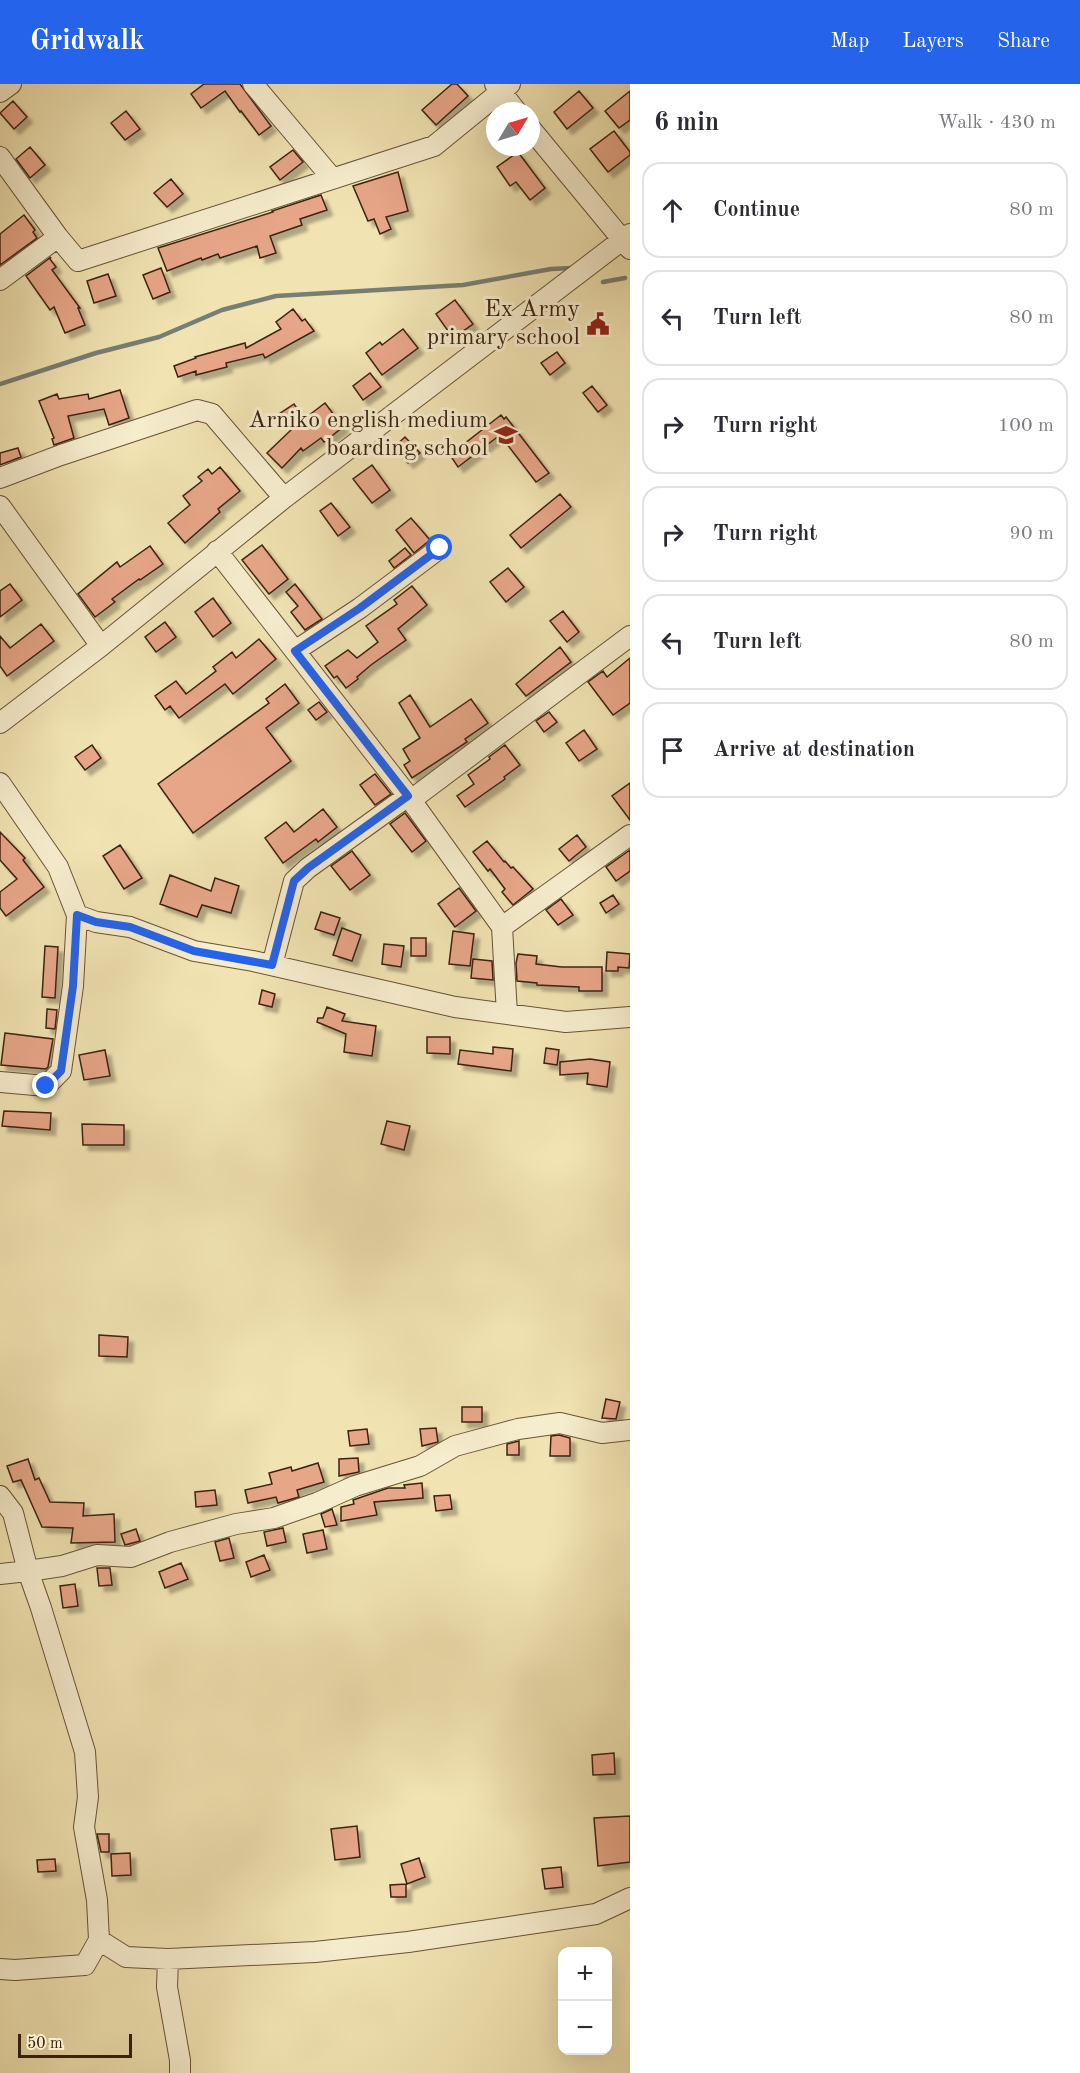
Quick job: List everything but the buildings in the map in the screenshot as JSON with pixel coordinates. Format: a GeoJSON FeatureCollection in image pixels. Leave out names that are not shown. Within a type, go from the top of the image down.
{"type":"FeatureCollection","features":[{"type":"Feature","properties":{"kind":"street"},"geometry":{"type":"LineString","coordinates":[[0,92],[11,84]]}},
{"type":"Feature","properties":{"kind":"street"},"geometry":{"type":"LineString","coordinates":[[253,84],[332,178]]}},
{"type":"Feature","properties":{"kind":"street"},"geometry":{"type":"LineString","coordinates":[[0,157],[78,261],[434,146],[502,87],[511,102]]}},
{"type":"Feature","properties":{"kind":"street"},"geometry":{"type":"LineString","coordinates":[[0,723],[101,646],[284,498],[627,241],[540,140]]}},
{"type":"Feature","properties":{"kind":"street"},"geometry":{"type":"LineString","coordinates":[[0,280],[58,237]]}},
{"type":"Feature","properties":{"kind":"street"},"geometry":{"type":"LineString","coordinates":[[0,478],[61,455],[197,410],[212,414],[284,498]]}},
{"type":"Feature","properties":{"kind":"street"},"geometry":{"type":"LineString","coordinates":[[0,506],[101,646]]}},
{"type":"Feature","properties":{"kind":"street"},"geometry":{"type":"LineString","coordinates":[[295,651],[360,608],[440,548]]}},
{"type":"Feature","properties":{"kind":"street"},"geometry":{"type":"LineString","coordinates":[[218,551],[409,798],[502,927],[507,1014]]}},
{"type":"Feature","properties":{"kind":"street"},"geometry":{"type":"LineString","coordinates":[[272,965],[294,881],[308,868],[409,798],[630,636]]}},
{"type":"Feature","properties":{"kind":"street"},"geometry":{"type":"LineString","coordinates":[[0,783],[58,867],[77,915],[73,986],[61,1071],[46,1086],[0,1082]]}},
{"type":"Feature","properties":{"kind":"street"},"geometry":{"type":"LineString","coordinates":[[502,927],[630,835]]}},
{"type":"Feature","properties":{"kind":"street"},"geometry":{"type":"LineString","coordinates":[[77,915],[96,922],[130,927],[194,951],[272,965],[455,1007],[566,1022],[630,1017]]}},
{"type":"Feature","properties":{"kind":"street"},"geometry":{"type":"LineString","coordinates":[[0,1574],[62,1566],[96,1556],[131,1557],[170,1542],[236,1524],[274,1518],[318,1503],[355,1486],[420,1466],[455,1446],[518,1429],[560,1423],[602,1433],[630,1430]]}},
{"type":"Feature","properties":{"kind":"street"},"geometry":{"type":"LineString","coordinates":[[0,1496],[13,1513],[28,1571],[85,1752],[88,1797],[84,1827],[97,1900],[99,1940],[85,1965],[0,1969]]}},
{"type":"Feature","properties":{"kind":"street"},"geometry":{"type":"LineString","coordinates":[[99,1940],[126,1957],[168,1959],[315,1952],[408,1942],[596,1914],[630,1898]]}},
{"type":"Feature","properties":{"kind":"street"},"geometry":{"type":"LineString","coordinates":[[168,1959],[167,1987],[180,2073]]}},
{"type":"Feature","properties":{"kind":"waterway"},"geometry":{"type":"LineString","coordinates":[[0,384],[96,353],[159,337],[222,310],[276,296],[463,285],[551,269],[572,268]]}},
{"type":"Feature","properties":{"kind":"waterway"},"geometry":{"type":"LineString","coordinates":[[603,282],[625,278]]}},
{"type":"Feature","properties":{"kind":"place","name":"Ex Army primary school"},"geometry":{"type":"Point","coordinates":[598,324]}},
{"type":"Feature","properties":{"kind":"place","name":"Arniko english medium boarding school"},"geometry":{"type":"Point","coordinates":[506,435]}},
{"type":"Feature","properties":{"kind":"route"},"geometry":{"type":"LineString","coordinates":[[46,1086],[61,1071],[73,986],[77,915],[96,922],[130,927],[194,951],[272,965],[294,881],[308,868],[408,796],[295,651],[360,608],[440,548]]}}]}
